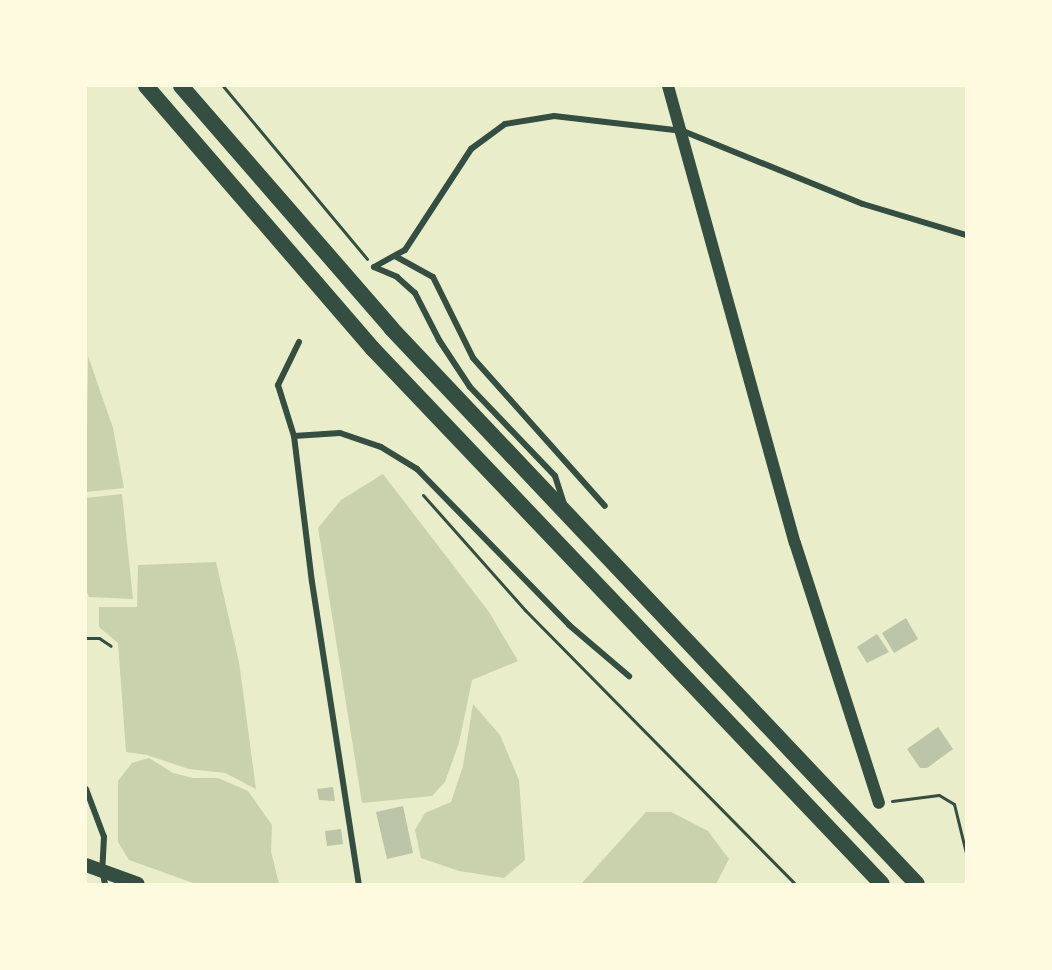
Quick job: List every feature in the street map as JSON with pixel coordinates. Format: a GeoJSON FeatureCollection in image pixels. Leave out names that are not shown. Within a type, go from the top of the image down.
{"type":"FeatureCollection","features":[{"type":"Feature","properties":{"kind":"highway"},"geometry":{"type":"LineString","coordinates":[[146,86],[373,349],[882,885]]}},
{"type":"Feature","properties":{"kind":"highway"},"geometry":{"type":"LineString","coordinates":[[181,86],[391,328],[916,885]]}},
{"type":"Feature","properties":{"kind":"main road"},"geometry":{"type":"LineString","coordinates":[[668,86],[683,131],[795,543],[879,803]]}},
{"type":"Feature","properties":{"kind":"main road"},"geometry":{"type":"LineString","coordinates":[[86,865],[138,885]]}},
{"type":"Feature","properties":{"kind":"street"},"geometry":{"type":"LineString","coordinates":[[374,267],[405,250],[471,149],[505,124],[554,116],[683,131],[863,204],[966,235]]}},
{"type":"Feature","properties":{"kind":"street"},"geometry":{"type":"LineString","coordinates":[[395,256],[433,277],[473,358],[605,506]]}},
{"type":"Feature","properties":{"kind":"street"},"geometry":{"type":"LineString","coordinates":[[374,267],[398,277],[415,292],[439,340],[470,387],[555,476],[568,516]]}},
{"type":"Feature","properties":{"kind":"street"},"geometry":{"type":"LineString","coordinates":[[299,342],[278,385],[294,436],[312,582],[359,885]]}},
{"type":"Feature","properties":{"kind":"street"},"geometry":{"type":"LineString","coordinates":[[294,436],[340,433],[381,447],[417,469],[569,624],[629,675]]}},
{"type":"Feature","properties":{"kind":"street"},"geometry":{"type":"LineString","coordinates":[[86,789],[104,837],[102,870],[105,885]]}},
{"type":"Feature","properties":{"kind":"path"},"geometry":{"type":"LineString","coordinates":[[223,86],[374,267]]}},
{"type":"Feature","properties":{"kind":"path"},"geometry":{"type":"LineString","coordinates":[[419,490],[525,610],[795,885]]}},
{"type":"Feature","properties":{"kind":"path"},"geometry":{"type":"LineString","coordinates":[[86,638],[99,638],[111,646]]}},
{"type":"Feature","properties":{"kind":"path"},"geometry":{"type":"LineString","coordinates":[[879,803],[939,795],[954,804],[966,853]]}},
{"type":"Feature","properties":{"kind":"green space"},"geometry":{"type":"Polygon","coordinates":[[[88,356],[113,428],[124,488],[86,492],[88,356]]]}},
{"type":"Feature","properties":{"kind":"green space"},"geometry":{"type":"Polygon","coordinates":[[[383,474],[489,612],[518,661],[472,680],[459,743],[445,782],[432,796],[362,803],[318,528],[341,500],[383,474]]]}},
{"type":"Feature","properties":{"kind":"green space"},"geometry":{"type":"Polygon","coordinates":[[[122,494],[133,599],[89,597],[86,590],[86,498],[122,494]]]}},
{"type":"Feature","properties":{"kind":"green space"},"geometry":{"type":"Polygon","coordinates":[[[216,562],[239,662],[256,789],[225,773],[189,769],[147,755],[126,752],[118,643],[99,627],[99,607],[137,607],[138,565],[216,562]]]}},
{"type":"Feature","properties":{"kind":"green space"},"geometry":{"type":"Polygon","coordinates":[[[473,704],[500,735],[519,780],[525,860],[504,878],[459,871],[421,858],[415,830],[425,813],[451,802],[463,766],[473,704]]]}},
{"type":"Feature","properties":{"kind":"green space"},"geometry":{"type":"Polygon","coordinates":[[[149,758],[173,773],[193,778],[218,778],[248,791],[272,825],[271,851],[279,884],[196,884],[129,860],[118,842],[118,781],[132,763],[149,758]]]}},
{"type":"Feature","properties":{"kind":"green space"},"geometry":{"type":"Polygon","coordinates":[[[646,812],[671,812],[708,831],[729,859],[716,884],[581,884],[646,812]]]}},
{"type":"Feature","properties":{"kind":"building"},"geometry":{"type":"Polygon","coordinates":[[[906,618],[918,639],[894,653],[882,633],[906,618]]]}},
{"type":"Feature","properties":{"kind":"building"},"geometry":{"type":"Polygon","coordinates":[[[877,634],[889,652],[867,663],[857,647],[877,634]]]}},
{"type":"Feature","properties":{"kind":"building"},"geometry":{"type":"Polygon","coordinates":[[[938,727],[953,749],[927,768],[920,768],[907,749],[938,727]]]}},
{"type":"Feature","properties":{"kind":"building"},"geometry":{"type":"Polygon","coordinates":[[[333,787],[335,801],[319,800],[317,789],[333,787]]]}},
{"type":"Feature","properties":{"kind":"building"},"geometry":{"type":"Polygon","coordinates":[[[403,806],[413,853],[387,859],[376,812],[403,806]]]}},
{"type":"Feature","properties":{"kind":"building"},"geometry":{"type":"Polygon","coordinates":[[[341,829],[343,844],[327,846],[325,831],[341,829]]]}}]}
